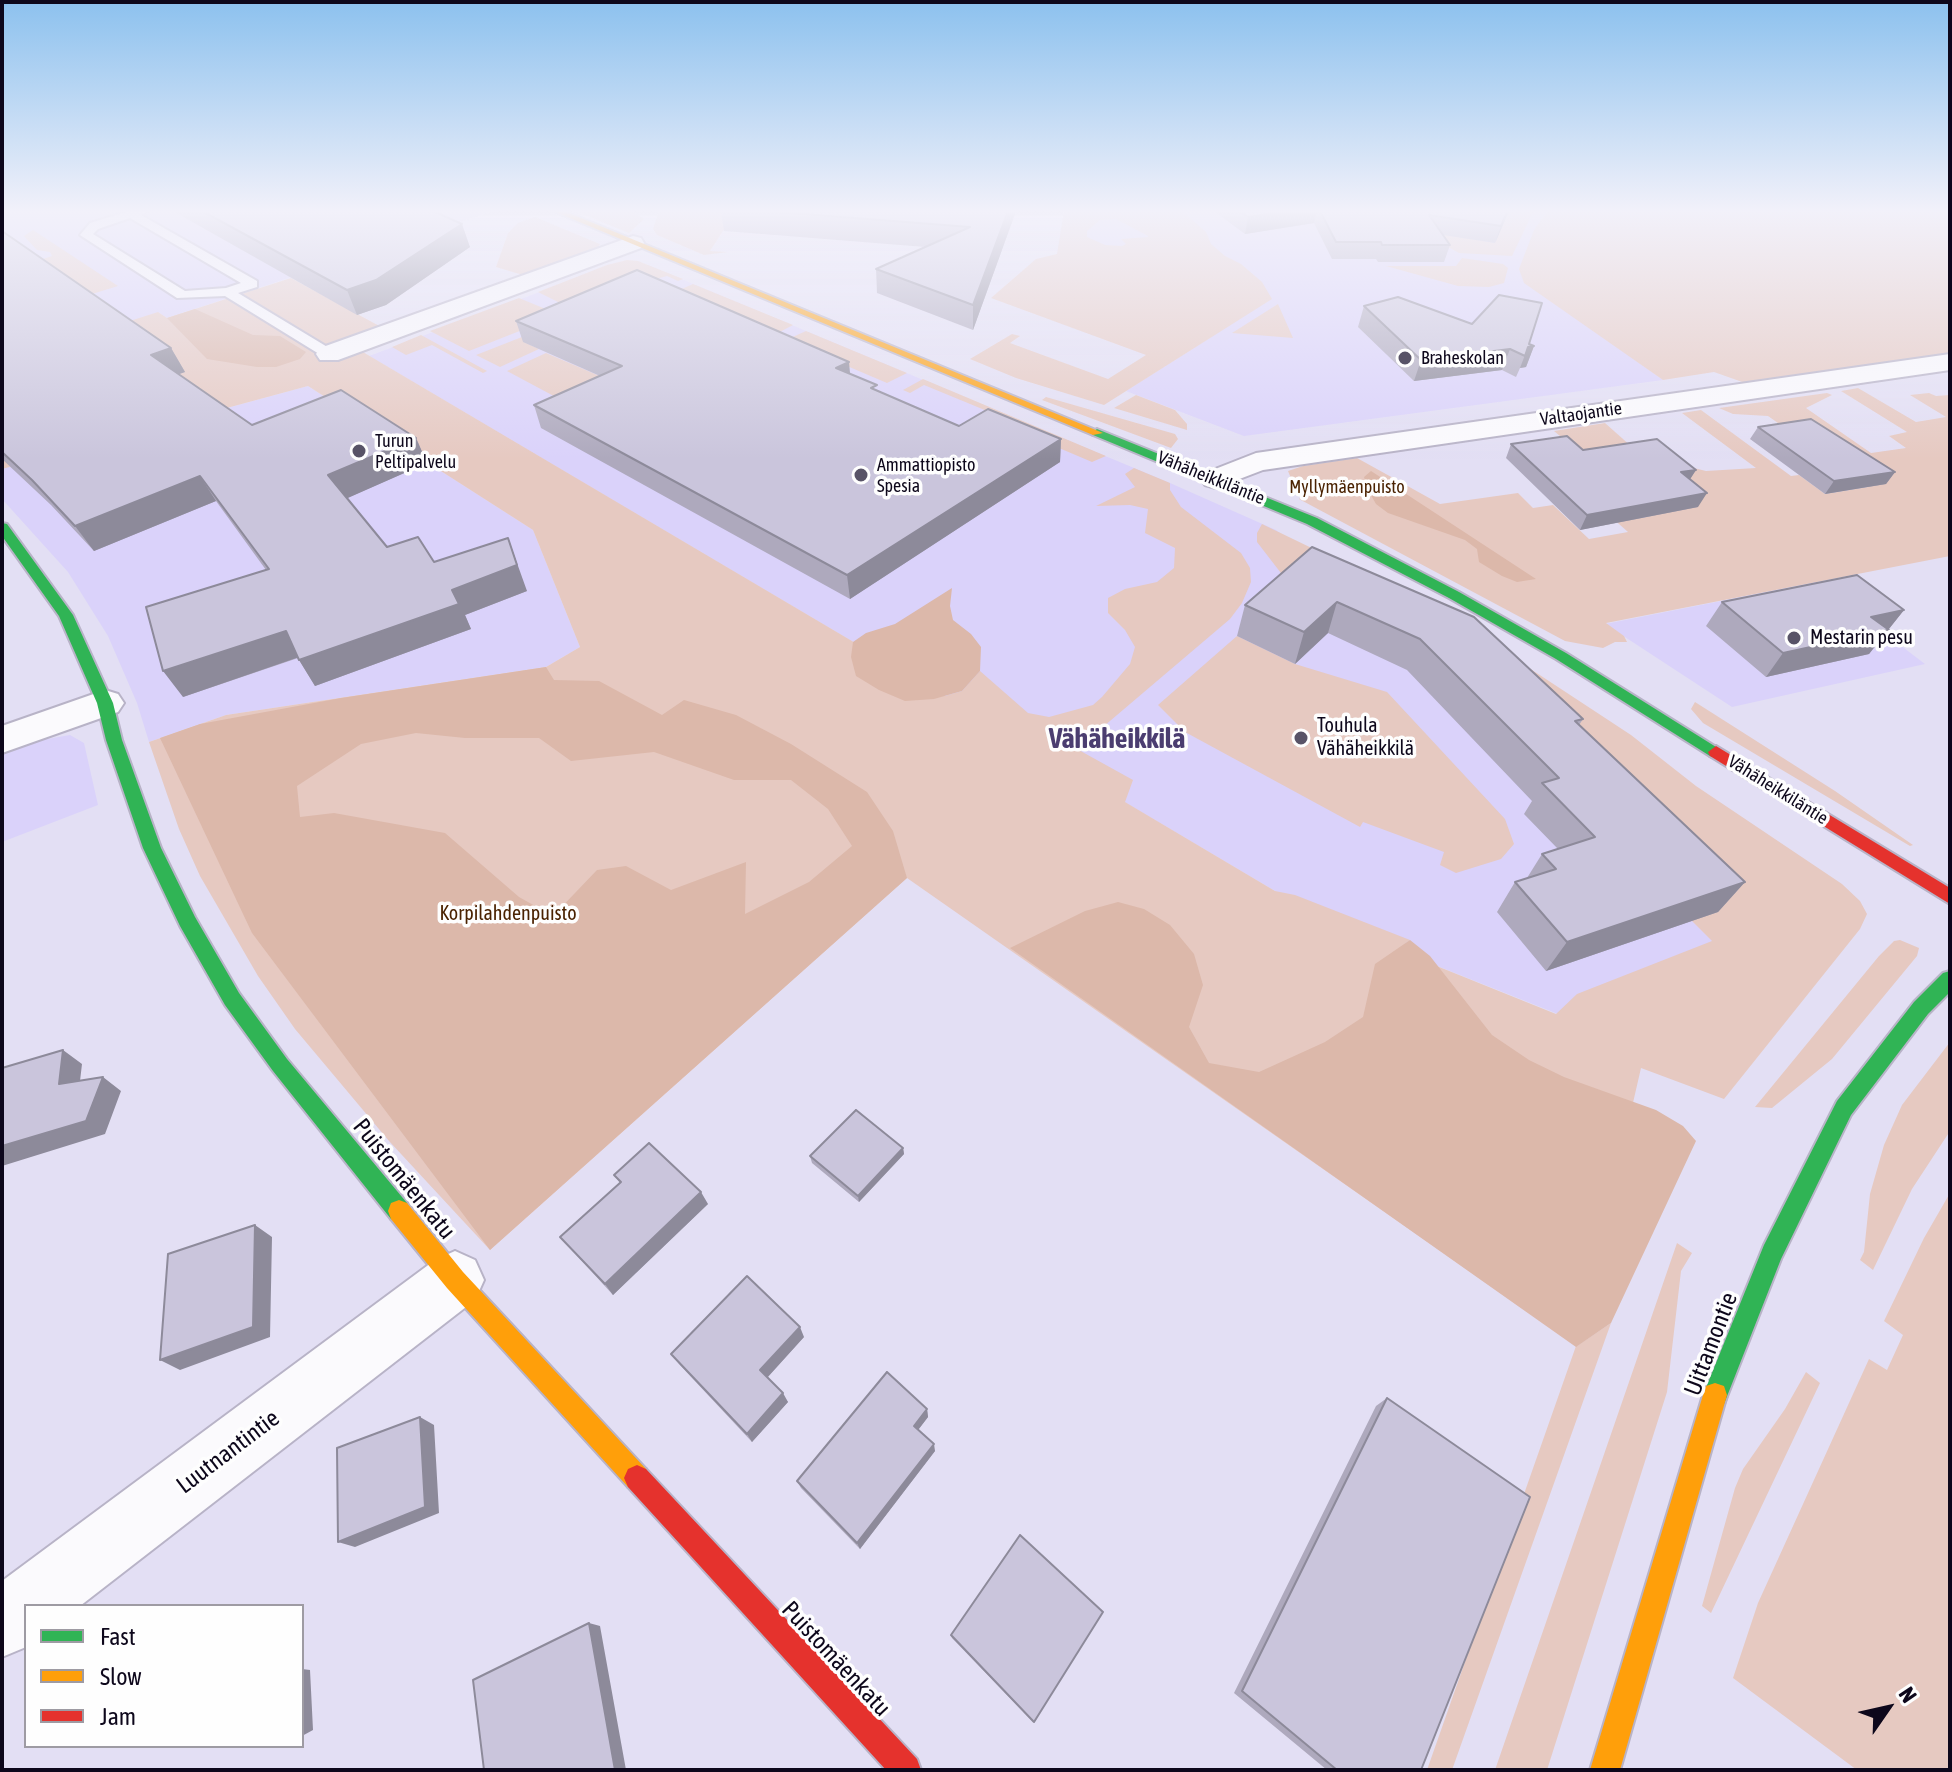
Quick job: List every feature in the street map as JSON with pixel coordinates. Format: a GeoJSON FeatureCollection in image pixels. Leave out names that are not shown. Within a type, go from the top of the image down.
{"type":"FeatureCollection","features":[{"type":"Feature","properties":{"kind":"street"},"geometry":{"type":"LineString","coordinates":[[329,354],[494,294]]}},
{"type":"Feature","properties":{"kind":"street","name":"Vähäheikkiläntie"},"geometry":{"type":"LineString","coordinates":[[758,294],[1216,479],[1339,534],[1512,627],[1950,897]]}},
{"type":"Feature","properties":{"kind":"street","name":"Valtaojantie"},"geometry":{"type":"LineString","coordinates":[[1216,479],[1256,462],[1950,362]]}},
{"type":"Feature","properties":{"kind":"street","name":"Puistomäenkatu"},"geometry":{"type":"LineString","coordinates":[[2,527],[66,615],[105,703],[114,740],[152,848],[187,921],[232,999],[280,1065],[455,1280],[906,1770]]}},
{"type":"Feature","properties":{"kind":"street"},"geometry":{"type":"LineString","coordinates":[[2,740],[105,703]]}},
{"type":"Feature","properties":{"kind":"street","name":"Uittamontie"},"geometry":{"type":"LineString","coordinates":[[1605,1770],[1712,1403],[1772,1253],[1844,1108],[1921,1008],[1950,979]]}},
{"type":"Feature","properties":{"kind":"street","name":"Luutnantintie"},"geometry":{"type":"LineString","coordinates":[[27,1604],[455,1280]]}},
{"type":"Feature","properties":{"kind":"street","name":"Luutnantintie"},"geometry":{"type":"LineString","coordinates":[[2,1623],[24,1606]]}},
{"type":"Feature","properties":{"kind":"lane"},"geometry":{"type":"LineString","coordinates":[[180,294],[202,294]]}},
{"type":"Feature","properties":{"kind":"lane"},"geometry":{"type":"LineString","coordinates":[[230,294],[329,354]]}},
{"type":"Feature","properties":{"kind":"shaded area"},"geometry":{"type":"Polygon","coordinates":[[[2,294],[241,294],[167,318],[158,312],[196,379],[2,429],[2,294]]]}},
{"type":"Feature","properties":{"kind":"shaded area"},"geometry":{"type":"Polygon","coordinates":[[[535,294],[717,294],[1276,530],[1771,915],[1646,1049],[1397,950],[1275,891],[369,356],[535,294]]]}},
{"type":"Feature","properties":{"kind":"shaded area","name":"Braheskolan"},"geometry":{"type":"Polygon","coordinates":[[[1086,294],[1544,294],[1663,380],[1244,436],[1126,391],[1211,337],[1086,294]]]}},
{"type":"Feature","properties":{"kind":"shaded area"},"geometry":{"type":"Polygon","coordinates":[[[308,386],[533,530],[580,647],[546,667],[226,715],[149,742],[137,703],[108,636],[68,572],[2,499],[2,469],[308,386]]]}},
{"type":"Feature","properties":{"kind":"shaded area"},"geometry":{"type":"Polygon","coordinates":[[[1817,582],[1925,664],[1732,707],[1605,624],[1817,582]]]}},
{"type":"Feature","properties":{"kind":"shaded area"},"geometry":{"type":"Polygon","coordinates":[[[70,735],[84,743],[98,805],[2,842],[2,747],[70,735]]]}},
{"type":"Feature","properties":{"kind":"green space","name":"Korpilahdenpuisto"},"geometry":{"type":"Polygon","coordinates":[[[242,294],[320,294],[383,328],[346,342],[945,696],[962,691],[980,671],[1028,713],[1049,717],[1093,705],[1130,664],[1135,647],[1125,630],[1108,613],[1108,598],[1125,589],[1157,582],[1174,568],[1175,548],[1145,533],[1148,509],[1130,505],[1096,506],[1135,487],[1125,474],[1134,468],[1170,483],[1170,490],[1181,507],[1241,553],[1250,568],[1251,582],[1242,603],[1230,619],[1077,749],[1133,780],[1125,802],[1275,891],[1295,895],[1410,940],[1397,950],[1556,1014],[1577,994],[1712,941],[1692,921],[1556,752],[1284,577],[1257,542],[1257,533],[1262,524],[1353,568],[1523,664],[1631,735],[1696,786],[1842,884],[1860,901],[1867,914],[1860,929],[1724,1099],[1641,1068],[1577,1346],[1611,1323],[1452,1770],[1427,1770],[1576,1346],[907,878],[490,1250],[389,1141],[295,1029],[258,976],[200,876],[179,829],[149,742],[226,715],[546,667],[580,647],[533,530],[308,386],[2,469],[2,426],[77,338],[158,312],[167,318],[242,294]]]}},
{"type":"Feature","properties":{"kind":"green space"},"geometry":{"type":"Polygon","coordinates":[[[541,294],[601,294],[562,304],[541,294]]]}},
{"type":"Feature","properties":{"kind":"green space"},"geometry":{"type":"Polygon","coordinates":[[[717,294],[793,325],[774,335],[668,295],[717,294]]]}},
{"type":"Feature","properties":{"kind":"green space"},"geometry":{"type":"Polygon","coordinates":[[[996,294],[1269,294],[1272,299],[1104,405],[1016,378],[970,359],[1012,334],[1020,336],[1010,343],[1108,379],[1146,355],[991,298],[996,294]]]}},
{"type":"Feature","properties":{"kind":"green space"},"geometry":{"type":"Polygon","coordinates":[[[1539,294],[1950,294],[1950,355],[1745,383],[1714,372],[1663,380],[1539,294]]]}},
{"type":"Feature","properties":{"kind":"green space"},"geometry":{"type":"Polygon","coordinates":[[[519,298],[560,315],[469,351],[430,331],[519,298]]]}},
{"type":"Feature","properties":{"kind":"green space"},"geometry":{"type":"Polygon","coordinates":[[[1278,304],[1293,338],[1232,333],[1278,304]]]}},
{"type":"Feature","properties":{"kind":"green space"},"geometry":{"type":"Polygon","coordinates":[[[195,309],[253,335],[280,336],[306,352],[300,359],[276,367],[207,359],[167,318],[195,309]]]}},
{"type":"Feature","properties":{"kind":"green space"},"geometry":{"type":"Polygon","coordinates":[[[550,326],[524,342],[539,349],[500,367],[476,355],[550,326]]]}},
{"type":"Feature","properties":{"kind":"green space"},"geometry":{"type":"Polygon","coordinates":[[[806,331],[907,373],[887,383],[786,340],[806,331]]]}},
{"type":"Feature","properties":{"kind":"green space"},"geometry":{"type":"Polygon","coordinates":[[[421,335],[487,371],[483,373],[432,345],[406,355],[392,347],[421,335]]]}},
{"type":"Feature","properties":{"kind":"green space"},"geometry":{"type":"Polygon","coordinates":[[[546,353],[616,383],[565,402],[507,371],[546,353]]]}},
{"type":"Feature","properties":{"kind":"green space"},"geometry":{"type":"Polygon","coordinates":[[[923,379],[1106,456],[1092,462],[986,417],[992,413],[924,385],[910,393],[903,390],[923,379]]]}},
{"type":"Feature","properties":{"kind":"green space","name":"Myllymäenpuisto"},"geometry":{"type":"Polygon","coordinates":[[[1858,388],[1916,422],[1946,417],[1910,395],[1950,395],[1950,556],[1606,623],[1624,636],[1627,642],[1615,642],[1603,648],[1565,641],[1299,499],[1304,495],[1295,488],[1288,471],[1357,458],[1440,504],[1518,493],[1533,508],[1553,505],[1589,539],[1628,532],[1601,508],[1642,518],[1654,515],[1554,431],[1605,423],[1641,455],[1706,471],[1756,468],[1682,413],[1701,410],[1791,476],[1799,475],[1825,494],[1868,487],[1768,416],[1733,414],[1719,408],[1827,393],[1832,395],[1806,408],[1871,453],[1906,448],[1889,436],[1907,432],[1841,391],[1858,388]]]}},
{"type":"Feature","properties":{"kind":"green space"},"geometry":{"type":"Polygon","coordinates":[[[1136,395],[1175,410],[1187,424],[1187,430],[1114,408],[1136,395]]]}},
{"type":"Feature","properties":{"kind":"green space"},"geometry":{"type":"Polygon","coordinates":[[[1046,397],[1175,434],[1178,439],[1171,448],[1042,400],[1046,397]]]}},
{"type":"Feature","properties":{"kind":"green space"},"geometry":{"type":"Polygon","coordinates":[[[1371,471],[1536,579],[1517,582],[1502,576],[1479,562],[1477,549],[1465,540],[1388,513],[1376,504],[1368,490],[1364,477],[1371,471]]]}},
{"type":"Feature","properties":{"kind":"green space"},"geometry":{"type":"Polygon","coordinates":[[[952,588],[950,606],[953,620],[971,634],[981,647],[980,671],[962,691],[934,699],[905,701],[856,676],[851,657],[853,642],[866,633],[895,624],[952,588]]]}},
{"type":"Feature","properties":{"kind":"green space"},"geometry":{"type":"Polygon","coordinates":[[[1237,636],[1295,664],[1387,692],[1505,819],[1514,844],[1501,859],[1456,873],[1440,865],[1444,852],[1363,822],[1360,827],[1185,732],[1158,705],[1237,636]]]}},
{"type":"Feature","properties":{"kind":"green space"},"geometry":{"type":"Polygon","coordinates":[[[546,667],[554,680],[599,681],[662,715],[684,700],[736,715],[791,744],[867,792],[893,831],[907,878],[490,1250],[252,933],[160,738],[200,724],[341,698],[546,667]],[[416,733],[361,744],[297,786],[300,817],[334,813],[445,833],[519,897],[553,916],[597,870],[626,866],[671,890],[746,862],[745,914],[809,882],[852,846],[828,809],[791,780],[734,780],[654,752],[571,761],[539,738],[465,738],[416,733]]]}},
{"type":"Feature","properties":{"kind":"green space"},"geometry":{"type":"Polygon","coordinates":[[[1695,702],[1913,845],[1703,723],[1691,709],[1695,702]]]}},
{"type":"Feature","properties":{"kind":"green space"},"geometry":{"type":"Polygon","coordinates":[[[1118,902],[1144,909],[1170,925],[1194,954],[1203,985],[1189,1027],[1209,1063],[1259,1072],[1325,1042],[1363,1017],[1375,964],[1410,940],[1430,956],[1492,1035],[1529,1060],[1564,1077],[1656,1110],[1683,1126],[1696,1141],[1611,1323],[1576,1347],[1010,948],[1085,911],[1118,902]]]}},
{"type":"Feature","properties":{"kind":"green space"},"geometry":{"type":"Polygon","coordinates":[[[1900,940],[1919,948],[1917,956],[1832,1059],[1772,1108],[1755,1107],[1879,956],[1894,941],[1900,940]]]}},
{"type":"Feature","properties":{"kind":"green space"},"geometry":{"type":"Polygon","coordinates":[[[1950,1042],[1950,1131],[1912,1189],[1873,1270],[1860,1260],[1864,1252],[1870,1194],[1884,1145],[1902,1105],[1950,1042]]]}},
{"type":"Feature","properties":{"kind":"green space"},"geometry":{"type":"Polygon","coordinates":[[[1950,1193],[1950,1770],[1857,1770],[1733,1678],[1758,1603],[1869,1359],[1887,1370],[1903,1335],[1884,1321],[1924,1238],[1950,1193]]]}},
{"type":"Feature","properties":{"kind":"green space"},"geometry":{"type":"Polygon","coordinates":[[[1677,1243],[1692,1253],[1681,1271],[1667,1392],[1547,1770],[1495,1770],[1677,1243]]]}},
{"type":"Feature","properties":{"kind":"green space"},"geometry":{"type":"Polygon","coordinates":[[[1806,1372],[1820,1383],[1711,1613],[1702,1606],[1735,1488],[1743,1469],[1785,1409],[1806,1372]]]}},
{"type":"Feature","properties":{"kind":"building"},"geometry":{"type":"Polygon","coordinates":[[[2,294],[93,294],[171,348],[151,355],[252,425],[341,390],[416,438],[328,475],[387,547],[418,537],[434,562],[508,538],[517,565],[452,590],[459,604],[299,660],[286,631],[163,671],[146,607],[269,569],[200,476],[75,526],[2,452],[2,294]]]}},
{"type":"Feature","properties":{"kind":"building"},"geometry":{"type":"Polygon","coordinates":[[[581,294],[692,294],[849,362],[836,368],[877,385],[871,388],[959,426],[988,409],[1061,439],[847,575],[534,405],[622,366],[516,321],[581,294]]]}},
{"type":"Feature","properties":{"kind":"building"},"geometry":{"type":"Polygon","coordinates":[[[943,294],[977,294],[973,305],[943,294]]]}},
{"type":"Feature","properties":{"kind":"building"},"geometry":{"type":"Polygon","coordinates":[[[1499,295],[1542,303],[1529,344],[1534,346],[1528,347],[1525,356],[1510,349],[1421,360],[1364,306],[1398,297],[1472,324],[1499,295]]]}},
{"type":"Feature","properties":{"kind":"building"},"geometry":{"type":"Polygon","coordinates":[[[1811,419],[1895,472],[1834,481],[1758,427],[1811,419]]]}},
{"type":"Feature","properties":{"kind":"building"},"geometry":{"type":"Polygon","coordinates":[[[1567,436],[1583,450],[1657,439],[1696,470],[1681,472],[1707,493],[1587,515],[1511,444],[1567,436]]]}},
{"type":"Feature","properties":{"kind":"building"},"geometry":{"type":"Polygon","coordinates":[[[1312,547],[1474,617],[1583,719],[1575,721],[1745,882],[1567,942],[1515,882],[1556,869],[1542,854],[1595,837],[1542,783],[1559,778],[1420,639],[1337,602],[1304,632],[1245,605],[1312,547]]]}},
{"type":"Feature","properties":{"kind":"building"},"geometry":{"type":"Polygon","coordinates":[[[1857,575],[1904,610],[1871,617],[1889,630],[1783,653],[1722,602],[1857,575]]]}},
{"type":"Feature","properties":{"kind":"building"},"geometry":{"type":"Polygon","coordinates":[[[63,1050],[59,1084],[103,1077],[86,1121],[2,1146],[2,1068],[63,1050]]]}},
{"type":"Feature","properties":{"kind":"building"},"geometry":{"type":"Polygon","coordinates":[[[856,1110],[903,1148],[858,1196],[810,1156],[856,1110]]]}},
{"type":"Feature","properties":{"kind":"building"},"geometry":{"type":"Polygon","coordinates":[[[649,1143],[701,1192],[605,1284],[560,1237],[621,1182],[614,1175],[649,1143]]]}},
{"type":"Feature","properties":{"kind":"building"},"geometry":{"type":"Polygon","coordinates":[[[255,1225],[253,1327],[160,1360],[168,1254],[255,1225]]]}},
{"type":"Feature","properties":{"kind":"building"},"geometry":{"type":"Polygon","coordinates":[[[747,1276],[800,1327],[760,1370],[783,1393],[747,1434],[671,1354],[747,1276]]]}},
{"type":"Feature","properties":{"kind":"building"},"geometry":{"type":"Polygon","coordinates":[[[887,1372],[927,1409],[914,1426],[934,1444],[857,1543],[797,1481],[887,1372]]]}},
{"type":"Feature","properties":{"kind":"building"},"geometry":{"type":"Polygon","coordinates":[[[1387,1398],[1530,1497],[1421,1770],[1337,1770],[1242,1691],[1387,1398]]]}},
{"type":"Feature","properties":{"kind":"building"},"geometry":{"type":"Polygon","coordinates":[[[420,1417],[425,1507],[338,1542],[337,1448],[420,1417]]]}},
{"type":"Feature","properties":{"kind":"building"},"geometry":{"type":"Polygon","coordinates":[[[1020,1535],[1103,1612],[1034,1722],[951,1635],[1020,1535]]]}},
{"type":"Feature","properties":{"kind":"building"},"geometry":{"type":"Polygon","coordinates":[[[589,1623],[615,1770],[484,1770],[473,1680],[589,1623]]]}},
{"type":"Feature","properties":{"kind":"traffic: fast"},"geometry":{"type":"LineString","coordinates":[[1097,433],[1312,521],[1454,595],[1561,656],[1716,752]]}},
{"type":"Feature","properties":{"kind":"traffic: fast"},"geometry":{"type":"LineString","coordinates":[[2,527],[66,615],[105,703],[114,740],[152,848],[187,921],[232,999],[280,1065],[399,1211]]}},
{"type":"Feature","properties":{"kind":"traffic: fast"},"geometry":{"type":"LineString","coordinates":[[1715,1395],[1772,1253],[1844,1108],[1921,1008],[1950,979]]}},
{"type":"Feature","properties":{"kind":"traffic: slow"},"geometry":{"type":"LineString","coordinates":[[758,294],[1097,433]]}},
{"type":"Feature","properties":{"kind":"traffic: slow"},"geometry":{"type":"LineString","coordinates":[[399,1211],[455,1280],[637,1478]]}},
{"type":"Feature","properties":{"kind":"traffic: slow"},"geometry":{"type":"LineString","coordinates":[[1605,1770],[1715,1395]]}},
{"type":"Feature","properties":{"kind":"traffic: jam"},"geometry":{"type":"LineString","coordinates":[[1716,752],[1950,897]]}},
{"type":"Feature","properties":{"kind":"traffic: jam"},"geometry":{"type":"LineString","coordinates":[[637,1478],[906,1770]]}},
{"type":"Feature","properties":{"kind":"place","name":"Braheskolan"},"geometry":{"type":"Point","coordinates":[1405,358]}},
{"type":"Feature","properties":{"kind":"place","name":"Turun Peltipalvelu"},"geometry":{"type":"Point","coordinates":[359,451]}},
{"type":"Feature","properties":{"kind":"place","name":"Ammattiopisto Spesia"},"geometry":{"type":"Point","coordinates":[861,475]}},
{"type":"Feature","properties":{"kind":"place","name":"Mestarin pesu"},"geometry":{"type":"Point","coordinates":[1794,638]}},
{"type":"Feature","properties":{"kind":"place","name":"Touhula Vähäheikkilä"},"geometry":{"type":"Point","coordinates":[1301,738]}},
{"type":"Feature","properties":{"kind":"district","name":"Vähäheikkilä"},"geometry":{"type":"Point","coordinates":[1117,739]}}]}
